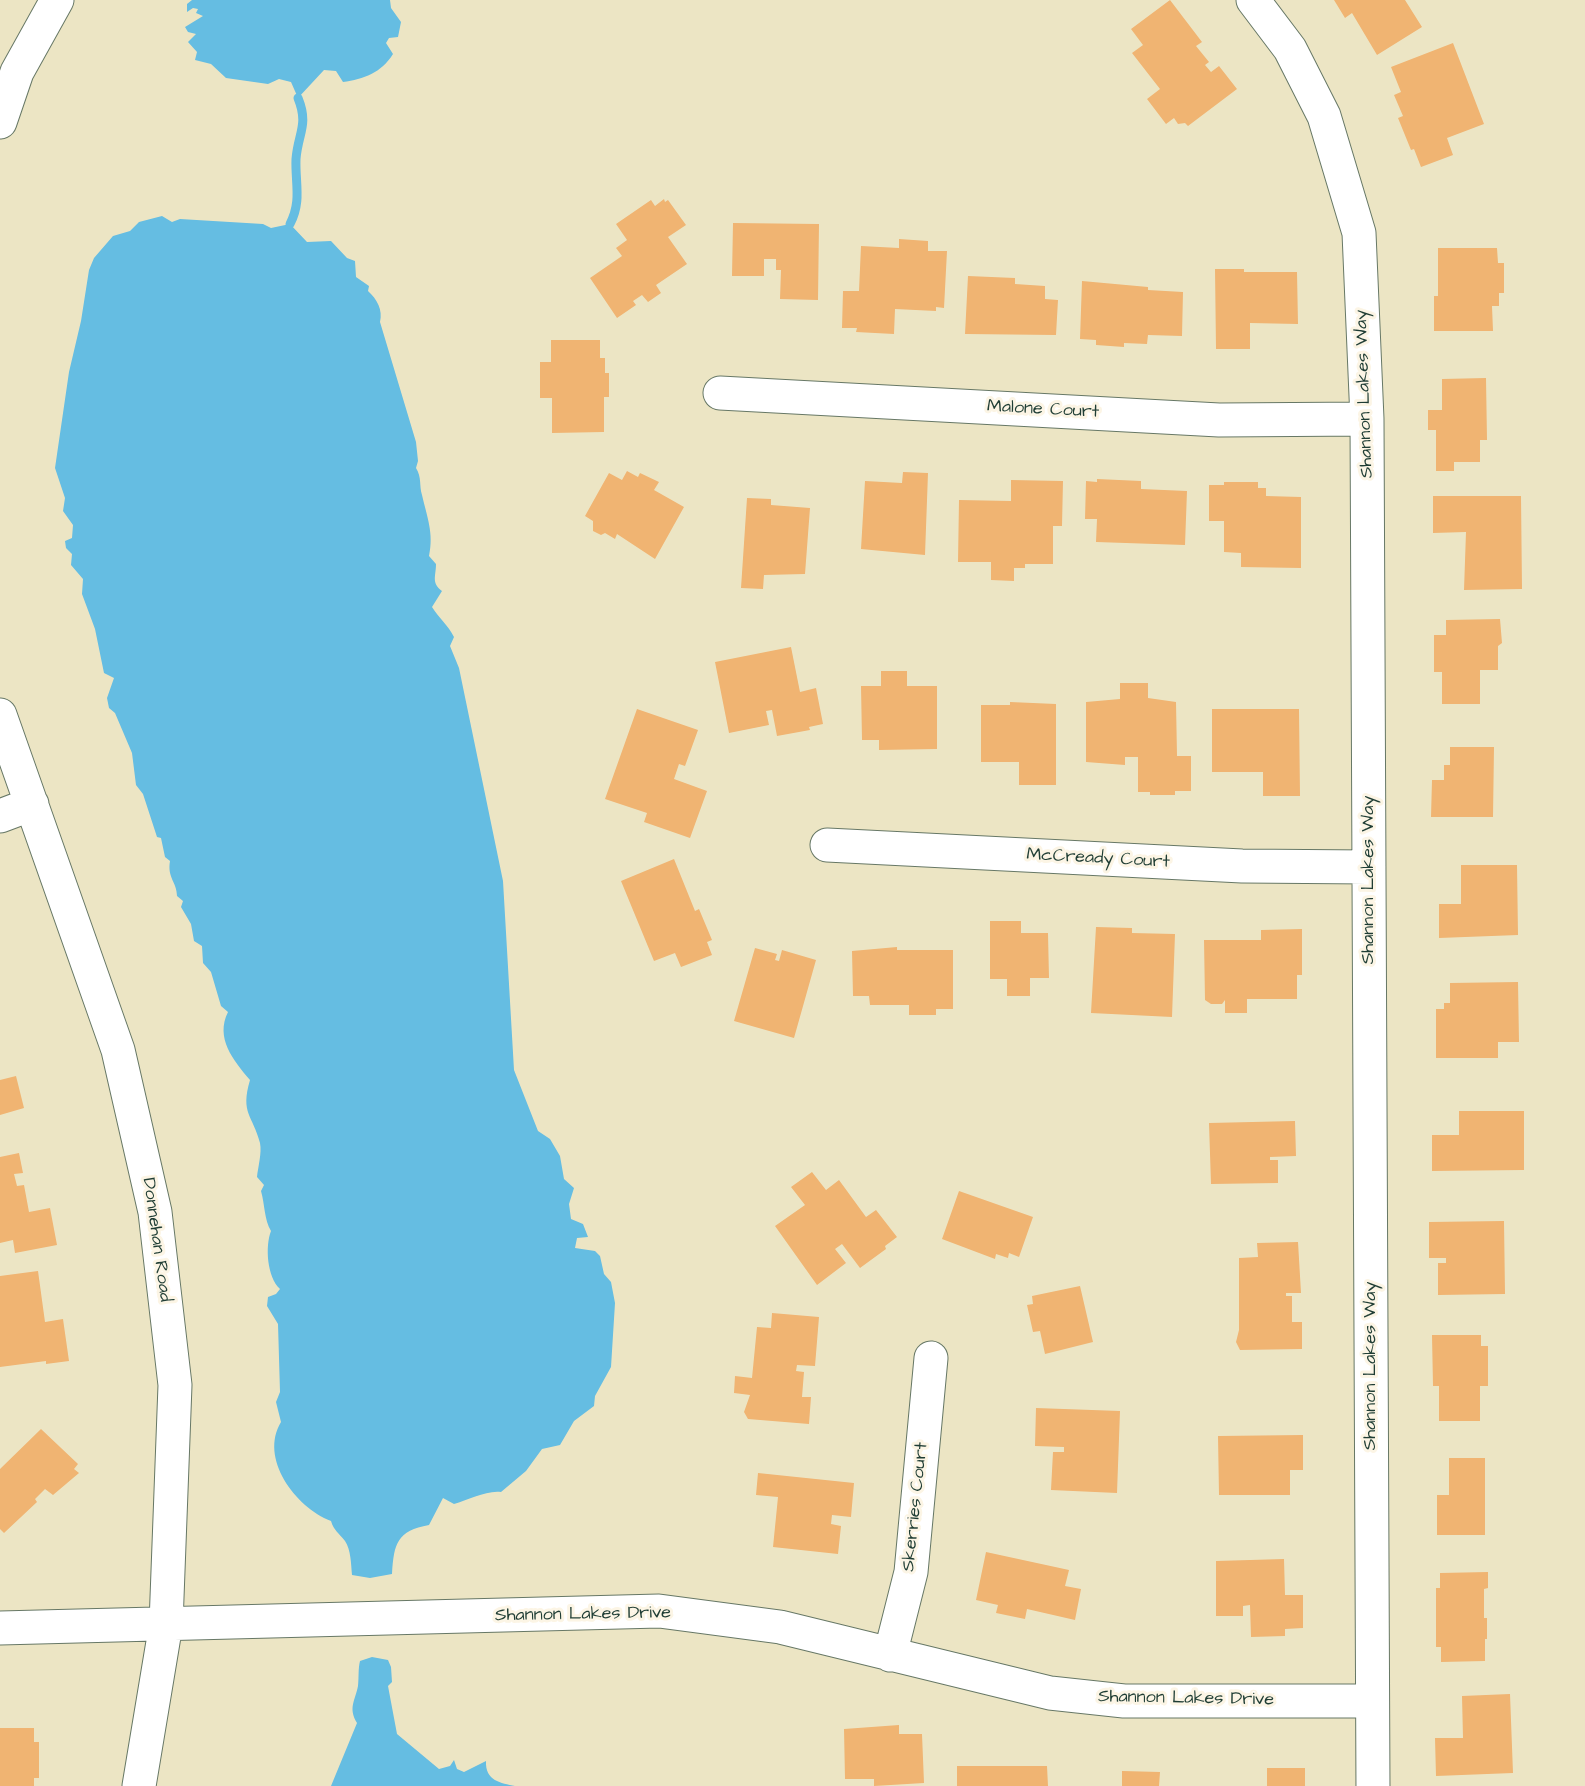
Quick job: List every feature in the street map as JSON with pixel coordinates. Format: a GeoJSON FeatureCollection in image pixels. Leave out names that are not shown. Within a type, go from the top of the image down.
{"type":"FeatureCollection","features":[{"type":"Feature","properties":{"kind":"street"},"geometry":{"type":"LineString","coordinates":[[0,122],[16,72],[57,0]]}},
{"type":"Feature","properties":{"kind":"street","name":"Shannon Lakes Way"},"geometry":{"type":"LineString","coordinates":[[1253,0],[1290,50],[1324,116],[1359,233],[1367,418],[1373,1786]]}},
{"type":"Feature","properties":{"kind":"street","name":"Malone Court"},"geometry":{"type":"LineString","coordinates":[[720,393],[1219,420],[1367,418]]}},
{"type":"Feature","properties":{"kind":"street","name":"Donnehan Road"},"geometry":{"type":"LineString","coordinates":[[0,715],[118,1050],[155,1212],[175,1385],[166,1624],[139,1786]]}},
{"type":"Feature","properties":{"kind":"street"},"geometry":{"type":"LineString","coordinates":[[0,816],[32,804]]}},
{"type":"Feature","properties":{"kind":"street","name":"McCready Court"},"geometry":{"type":"LineString","coordinates":[[827,845],[1242,866],[1369,867]]}},
{"type":"Feature","properties":{"kind":"street","name":"Skerries Court"},"geometry":{"type":"LineString","coordinates":[[890,1655],[911,1572],[931,1358]]}},
{"type":"Feature","properties":{"kind":"street","name":"Shannon Lakes Drive"},"geometry":{"type":"LineString","coordinates":[[0,1628],[659,1611],[780,1627],[1050,1693],[1124,1701],[1372,1701]]}},
{"type":"Feature","properties":{"kind":"water"},"geometry":{"type":"Polygon","coordinates":[[[192,0],[390,0],[391,8],[401,22],[398,37],[389,38],[386,43],[393,54],[383,66],[365,77],[343,82],[336,71],[324,70],[298,98],[291,82],[279,79],[268,84],[226,78],[211,64],[195,60],[197,52],[188,42],[196,34],[188,32],[185,27],[203,16],[196,13],[198,9],[193,8],[187,12],[187,4],[192,0]]]}},
{"type":"Feature","properties":{"kind":"water"},"geometry":{"type":"Polygon","coordinates":[[[162,216],[172,222],[180,219],[263,224],[271,228],[290,224],[307,242],[331,241],[347,258],[355,261],[356,277],[369,286],[368,291],[378,305],[381,313],[380,322],[416,442],[418,461],[416,468],[430,532],[429,556],[436,564],[435,582],[442,591],[432,607],[454,637],[450,646],[459,668],[503,881],[514,1070],[538,1131],[550,1139],[560,1156],[564,1179],[574,1188],[569,1204],[571,1219],[583,1224],[588,1237],[577,1238],[575,1248],[595,1251],[600,1256],[604,1274],[611,1282],[615,1303],[611,1367],[595,1396],[594,1406],[574,1421],[560,1445],[542,1449],[526,1471],[501,1492],[484,1494],[454,1504],[443,1498],[429,1525],[410,1531],[399,1540],[394,1554],[392,1574],[370,1578],[352,1575],[350,1553],[345,1541],[335,1530],[331,1521],[305,1505],[294,1493],[284,1480],[278,1465],[274,1451],[275,1436],[281,1422],[276,1402],[280,1392],[278,1324],[267,1306],[268,1297],[276,1294],[280,1289],[272,1277],[268,1261],[271,1231],[261,1191],[264,1185],[257,1177],[260,1143],[246,1100],[250,1080],[232,1057],[228,1048],[224,1031],[228,1012],[221,1006],[211,972],[203,963],[202,946],[194,941],[191,924],[181,907],[183,901],[177,896],[171,876],[170,861],[165,857],[161,838],[157,837],[143,794],[136,785],[132,753],[115,713],[109,708],[107,698],[114,678],[104,673],[95,629],[82,594],[83,579],[71,565],[72,554],[66,548],[65,541],[72,538],[73,525],[63,511],[65,498],[55,468],[69,372],[81,321],[89,270],[94,258],[113,236],[130,231],[139,222],[162,216]]]}},
{"type":"Feature","properties":{"kind":"water"},"geometry":{"type":"Polygon","coordinates":[[[372,1657],[388,1660],[391,1667],[392,1682],[388,1686],[397,1734],[439,1769],[450,1766],[454,1760],[457,1769],[464,1772],[486,1761],[486,1768],[491,1777],[499,1782],[515,1786],[331,1786],[357,1723],[353,1709],[360,1661],[372,1657]]]}},
{"type":"Feature","properties":{"kind":"building"},"geometry":{"type":"Polygon","coordinates":[[[1170,0],[1202,42],[1196,46],[1209,62],[1205,65],[1211,72],[1219,66],[1237,89],[1188,126],[1185,123],[1178,124],[1174,118],[1166,124],[1147,99],[1160,89],[1132,53],[1143,45],[1131,29],[1170,0]]]}},
{"type":"Feature","properties":{"kind":"building"},"geometry":{"type":"Polygon","coordinates":[[[1334,0],[1405,0],[1422,27],[1377,55],[1352,13],[1345,18],[1334,0]]]}},
{"type":"Feature","properties":{"kind":"building"},"geometry":{"type":"Polygon","coordinates":[[[1453,43],[1484,124],[1447,138],[1453,155],[1421,167],[1414,149],[1411,150],[1398,118],[1403,116],[1394,95],[1401,92],[1391,67],[1453,43]]]}},
{"type":"Feature","properties":{"kind":"building"},"geometry":{"type":"Polygon","coordinates":[[[664,199],[665,202],[668,200],[686,225],[668,237],[687,264],[656,285],[661,293],[648,302],[642,295],[633,301],[636,305],[617,318],[590,278],[622,256],[616,248],[627,240],[616,224],[651,200],[655,206],[664,199]]]}},
{"type":"Feature","properties":{"kind":"building"},"geometry":{"type":"Polygon","coordinates":[[[733,223],[819,224],[818,300],[780,299],[781,270],[776,270],[776,259],[764,259],[764,276],[732,276],[733,223]]]}},
{"type":"Feature","properties":{"kind":"building"},"geometry":{"type":"Polygon","coordinates":[[[899,239],[928,241],[928,251],[947,251],[944,308],[936,307],[936,311],[895,309],[894,334],[856,332],[857,328],[842,328],[843,291],[859,291],[861,246],[899,248],[899,239]]]}},
{"type":"Feature","properties":{"kind":"building"},"geometry":{"type":"Polygon","coordinates":[[[1438,248],[1497,248],[1498,263],[1504,263],[1504,293],[1499,293],[1499,306],[1492,306],[1493,331],[1434,331],[1434,296],[1438,296],[1438,248]]]}},
{"type":"Feature","properties":{"kind":"building"},"geometry":{"type":"Polygon","coordinates":[[[1215,269],[1244,269],[1244,272],[1297,272],[1298,324],[1250,323],[1250,349],[1216,349],[1215,269]]]}},
{"type":"Feature","properties":{"kind":"building"},"geometry":{"type":"Polygon","coordinates":[[[968,276],[1015,278],[1015,284],[1045,286],[1045,299],[1058,300],[1056,335],[965,334],[968,276]]]}},
{"type":"Feature","properties":{"kind":"building"},"geometry":{"type":"Polygon","coordinates":[[[1082,281],[1148,287],[1148,290],[1183,292],[1182,336],[1148,335],[1147,344],[1124,343],[1124,347],[1096,345],[1096,340],[1080,339],[1082,281]]]}},
{"type":"Feature","properties":{"kind":"building"},"geometry":{"type":"Polygon","coordinates":[[[551,340],[600,340],[600,358],[605,358],[605,373],[609,373],[609,397],[604,397],[604,432],[552,433],[552,398],[540,398],[540,362],[551,362],[551,340]]]}},
{"type":"Feature","properties":{"kind":"building"},"geometry":{"type":"Polygon","coordinates":[[[1486,378],[1487,440],[1480,440],[1480,462],[1454,462],[1454,471],[1436,471],[1436,430],[1428,430],[1428,410],[1442,410],[1442,379],[1486,378]]]}},
{"type":"Feature","properties":{"kind":"building"},"geometry":{"type":"Polygon","coordinates":[[[627,471],[638,477],[640,473],[659,482],[654,490],[684,507],[655,559],[617,534],[615,539],[605,533],[601,535],[593,531],[593,521],[585,516],[609,473],[622,480],[627,471]]]}},
{"type":"Feature","properties":{"kind":"building"},"geometry":{"type":"Polygon","coordinates":[[[903,472],[928,473],[925,555],[861,549],[865,481],[902,483],[903,472]]]}},
{"type":"Feature","properties":{"kind":"building"},"geometry":{"type":"Polygon","coordinates":[[[1097,479],[1141,481],[1141,489],[1187,491],[1185,545],[1096,542],[1097,519],[1085,519],[1086,481],[1097,482],[1097,479]]]}},
{"type":"Feature","properties":{"kind":"building"},"geometry":{"type":"Polygon","coordinates":[[[1011,480],[1063,481],[1062,526],[1053,526],[1053,564],[1025,564],[1025,568],[1014,568],[1014,581],[991,580],[991,562],[958,562],[959,500],[1011,501],[1011,480]]]}},
{"type":"Feature","properties":{"kind":"building"},"geometry":{"type":"Polygon","coordinates":[[[1224,482],[1258,482],[1258,488],[1266,488],[1266,496],[1301,497],[1301,568],[1241,567],[1241,553],[1224,552],[1224,521],[1209,521],[1209,485],[1224,485],[1224,482]]]}},
{"type":"Feature","properties":{"kind":"building"},"geometry":{"type":"Polygon","coordinates":[[[1433,496],[1521,496],[1522,589],[1464,590],[1466,532],[1433,533],[1433,496]]]}},
{"type":"Feature","properties":{"kind":"building"},"geometry":{"type":"Polygon","coordinates":[[[747,498],[771,499],[771,505],[810,508],[805,574],[764,575],[763,589],[741,588],[747,498]]]}},
{"type":"Feature","properties":{"kind":"building"},"geometry":{"type":"Polygon","coordinates":[[[1500,619],[1502,643],[1498,646],[1498,670],[1480,670],[1480,704],[1442,704],[1442,672],[1434,672],[1434,635],[1446,635],[1446,620],[1500,619]]]}},
{"type":"Feature","properties":{"kind":"building"},"geometry":{"type":"Polygon","coordinates":[[[791,647],[800,692],[816,688],[823,724],[809,727],[810,730],[777,736],[772,710],[766,711],[769,725],[729,733],[715,662],[791,647]]]}},
{"type":"Feature","properties":{"kind":"building"},"geometry":{"type":"Polygon","coordinates":[[[881,671],[907,671],[907,686],[937,686],[937,749],[879,750],[879,740],[862,740],[861,686],[881,686],[881,671]]]}},
{"type":"Feature","properties":{"kind":"building"},"geometry":{"type":"Polygon","coordinates":[[[1120,683],[1148,683],[1148,698],[1176,702],[1177,756],[1191,756],[1191,791],[1175,791],[1175,795],[1150,795],[1150,792],[1138,792],[1138,757],[1125,757],[1125,765],[1086,762],[1086,702],[1120,699],[1120,683]]]}},
{"type":"Feature","properties":{"kind":"building"},"geometry":{"type":"Polygon","coordinates":[[[1010,702],[1056,704],[1056,785],[1019,785],[1019,762],[981,762],[981,705],[1010,705],[1010,702]]]}},
{"type":"Feature","properties":{"kind":"building"},"geometry":{"type":"Polygon","coordinates":[[[637,709],[698,730],[685,766],[679,764],[674,779],[707,791],[690,838],[644,822],[647,813],[605,799],[637,709]]]}},
{"type":"Feature","properties":{"kind":"building"},"geometry":{"type":"Polygon","coordinates":[[[1212,709],[1299,709],[1300,796],[1263,796],[1263,772],[1212,772],[1212,709]]]}},
{"type":"Feature","properties":{"kind":"building"},"geometry":{"type":"Polygon","coordinates":[[[1450,747],[1494,747],[1493,817],[1431,817],[1432,780],[1444,780],[1444,765],[1450,765],[1450,747]]]}},
{"type":"Feature","properties":{"kind":"building"},"geometry":{"type":"Polygon","coordinates":[[[674,859],[695,911],[699,909],[712,940],[707,942],[712,955],[681,967],[675,953],[654,961],[621,881],[674,859]]]}},
{"type":"Feature","properties":{"kind":"building"},"geometry":{"type":"Polygon","coordinates":[[[1461,865],[1517,865],[1518,935],[1439,938],[1439,904],[1461,904],[1461,865]]]}},
{"type":"Feature","properties":{"kind":"building"},"geometry":{"type":"Polygon","coordinates":[[[990,921],[1021,921],[1021,933],[1048,933],[1049,978],[1030,978],[1030,996],[1007,996],[1007,979],[990,979],[990,921]]]}},
{"type":"Feature","properties":{"kind":"building"},"geometry":{"type":"Polygon","coordinates":[[[1096,927],[1132,928],[1132,933],[1175,934],[1172,1017],[1091,1013],[1096,927]]]}},
{"type":"Feature","properties":{"kind":"building"},"geometry":{"type":"Polygon","coordinates":[[[1302,929],[1302,975],[1297,975],[1297,999],[1247,999],[1247,1013],[1225,1013],[1225,1000],[1222,1004],[1211,1004],[1205,1000],[1204,940],[1261,940],[1261,930],[1302,929]]]}},
{"type":"Feature","properties":{"kind":"building"},"geometry":{"type":"Polygon","coordinates":[[[897,947],[897,950],[953,950],[953,1009],[936,1009],[936,1015],[909,1015],[909,1005],[870,1005],[869,996],[853,996],[852,951],[897,947]]]}},
{"type":"Feature","properties":{"kind":"building"},"geometry":{"type":"Polygon","coordinates":[[[755,948],[777,954],[775,960],[779,961],[782,950],[816,960],[794,1038],[734,1021],[755,948]]]}},
{"type":"Feature","properties":{"kind":"building"},"geometry":{"type":"Polygon","coordinates":[[[1518,982],[1519,1042],[1498,1042],[1498,1058],[1436,1058],[1436,1009],[1444,1009],[1444,1003],[1450,1003],[1450,983],[1518,982]]]}},
{"type":"Feature","properties":{"kind":"building"},"geometry":{"type":"Polygon","coordinates":[[[16,1076],[24,1108],[0,1115],[0,1080],[16,1076]]]}},
{"type":"Feature","properties":{"kind":"building"},"geometry":{"type":"Polygon","coordinates":[[[1459,1111],[1524,1111],[1524,1170],[1432,1171],[1432,1135],[1459,1135],[1459,1111]]]}},
{"type":"Feature","properties":{"kind":"building"},"geometry":{"type":"Polygon","coordinates":[[[1295,1121],[1296,1156],[1270,1157],[1270,1160],[1278,1160],[1278,1183],[1211,1184],[1209,1123],[1295,1121]]]}},
{"type":"Feature","properties":{"kind":"building"},"geometry":{"type":"Polygon","coordinates":[[[19,1153],[23,1173],[14,1174],[17,1186],[24,1185],[29,1212],[50,1208],[57,1245],[15,1253],[13,1240],[0,1243],[0,1157],[19,1153]]]}},
{"type":"Feature","properties":{"kind":"building"},"geometry":{"type":"Polygon","coordinates":[[[812,1172],[826,1190],[839,1180],[866,1217],[876,1210],[897,1237],[885,1246],[886,1249],[860,1268],[842,1244],[835,1249],[846,1263],[817,1285],[775,1226],[805,1205],[791,1187],[812,1172]]]}},
{"type":"Feature","properties":{"kind":"building"},"geometry":{"type":"Polygon","coordinates":[[[959,1191],[1033,1217],[1019,1257],[1009,1253],[1008,1258],[996,1254],[995,1259],[942,1239],[959,1191]]]}},
{"type":"Feature","properties":{"kind":"building"},"geometry":{"type":"Polygon","coordinates":[[[1504,1221],[1505,1294],[1438,1295],[1438,1263],[1446,1263],[1446,1258],[1429,1258],[1429,1222],[1504,1221]]]}},
{"type":"Feature","properties":{"kind":"building"},"geometry":{"type":"Polygon","coordinates":[[[1298,1242],[1301,1293],[1286,1293],[1286,1296],[1292,1296],[1292,1322],[1302,1322],[1302,1349],[1240,1350],[1236,1342],[1239,1330],[1239,1258],[1258,1257],[1257,1243],[1298,1242]]]}},
{"type":"Feature","properties":{"kind":"building"},"geometry":{"type":"Polygon","coordinates":[[[38,1271],[45,1322],[63,1319],[69,1361],[46,1364],[46,1361],[0,1367],[0,1276],[38,1271]]]}},
{"type":"Feature","properties":{"kind":"building"},"geometry":{"type":"Polygon","coordinates":[[[1080,1286],[1093,1342],[1045,1354],[1040,1331],[1033,1332],[1027,1305],[1033,1304],[1032,1296],[1080,1286]]]}},
{"type":"Feature","properties":{"kind":"building"},"geometry":{"type":"Polygon","coordinates":[[[772,1313],[819,1317],[815,1366],[797,1365],[796,1371],[804,1372],[802,1397],[811,1397],[809,1424],[748,1419],[744,1412],[750,1395],[734,1393],[735,1376],[752,1378],[757,1327],[771,1328],[772,1313]]]}},
{"type":"Feature","properties":{"kind":"building"},"geometry":{"type":"Polygon","coordinates":[[[1432,1335],[1481,1335],[1481,1346],[1488,1346],[1488,1386],[1480,1386],[1480,1421],[1439,1421],[1439,1386],[1433,1386],[1432,1335]]]}},
{"type":"Feature","properties":{"kind":"building"},"geometry":{"type":"Polygon","coordinates":[[[1036,1408],[1120,1411],[1117,1493],[1051,1490],[1053,1452],[1064,1452],[1064,1447],[1035,1446],[1036,1408]]]}},
{"type":"Feature","properties":{"kind":"building"},"geometry":{"type":"Polygon","coordinates":[[[41,1429],[78,1464],[74,1469],[79,1473],[53,1495],[45,1489],[35,1499],[37,1502],[4,1533],[0,1529],[0,1469],[41,1429]]]}},
{"type":"Feature","properties":{"kind":"building"},"geometry":{"type":"Polygon","coordinates":[[[1303,1435],[1303,1470],[1290,1470],[1290,1495],[1219,1495],[1218,1436],[1303,1435]]]}},
{"type":"Feature","properties":{"kind":"building"},"geometry":{"type":"Polygon","coordinates":[[[1449,1458],[1485,1458],[1485,1535],[1437,1535],[1437,1495],[1449,1495],[1449,1458]]]}},
{"type":"Feature","properties":{"kind":"building"},"geometry":{"type":"Polygon","coordinates":[[[758,1473],[854,1483],[851,1517],[832,1515],[831,1524],[841,1526],[838,1554],[773,1547],[778,1497],[756,1495],[758,1473]]]}},
{"type":"Feature","properties":{"kind":"building"},"geometry":{"type":"Polygon","coordinates":[[[986,1552],[1069,1570],[1065,1586],[1081,1589],[1075,1620],[1027,1609],[1025,1619],[996,1613],[998,1605],[976,1600],[986,1552]]]}},
{"type":"Feature","properties":{"kind":"building"},"geometry":{"type":"Polygon","coordinates":[[[1284,1559],[1285,1595],[1303,1595],[1303,1628],[1285,1629],[1285,1636],[1251,1637],[1250,1605],[1243,1606],[1243,1616],[1216,1616],[1216,1561],[1284,1559]]]}},
{"type":"Feature","properties":{"kind":"building"},"geometry":{"type":"Polygon","coordinates":[[[1488,1572],[1488,1588],[1484,1589],[1484,1618],[1487,1618],[1485,1661],[1441,1662],[1441,1647],[1436,1647],[1436,1588],[1440,1588],[1440,1573],[1488,1572]]]}},
{"type":"Feature","properties":{"kind":"building"},"geometry":{"type":"Polygon","coordinates":[[[1510,1694],[1513,1773],[1436,1776],[1435,1738],[1463,1738],[1462,1696],[1510,1694]]]}},
{"type":"Feature","properties":{"kind":"building"},"geometry":{"type":"Polygon","coordinates":[[[899,1725],[899,1734],[922,1734],[924,1783],[874,1786],[874,1779],[845,1779],[844,1729],[899,1725]]]}},
{"type":"Feature","properties":{"kind":"building"},"geometry":{"type":"Polygon","coordinates":[[[0,1728],[34,1728],[34,1742],[39,1742],[39,1778],[34,1778],[34,1786],[0,1786],[0,1728]]]}},
{"type":"Feature","properties":{"kind":"building"},"geometry":{"type":"Polygon","coordinates":[[[957,1766],[1047,1766],[1048,1786],[957,1786],[957,1766]]]}},
{"type":"Feature","properties":{"kind":"building"},"geometry":{"type":"Polygon","coordinates":[[[1267,1768],[1305,1768],[1305,1786],[1267,1786],[1267,1768]]]}},
{"type":"Feature","properties":{"kind":"building"},"geometry":{"type":"Polygon","coordinates":[[[1122,1771],[1160,1772],[1159,1786],[1122,1786],[1122,1771]]]}},
{"type":"Feature","properties":{"kind":"waterway"},"geometry":{"type":"LineString","coordinates":[[290,224],[296,208],[296,159],[303,122],[298,98]]}}]}
